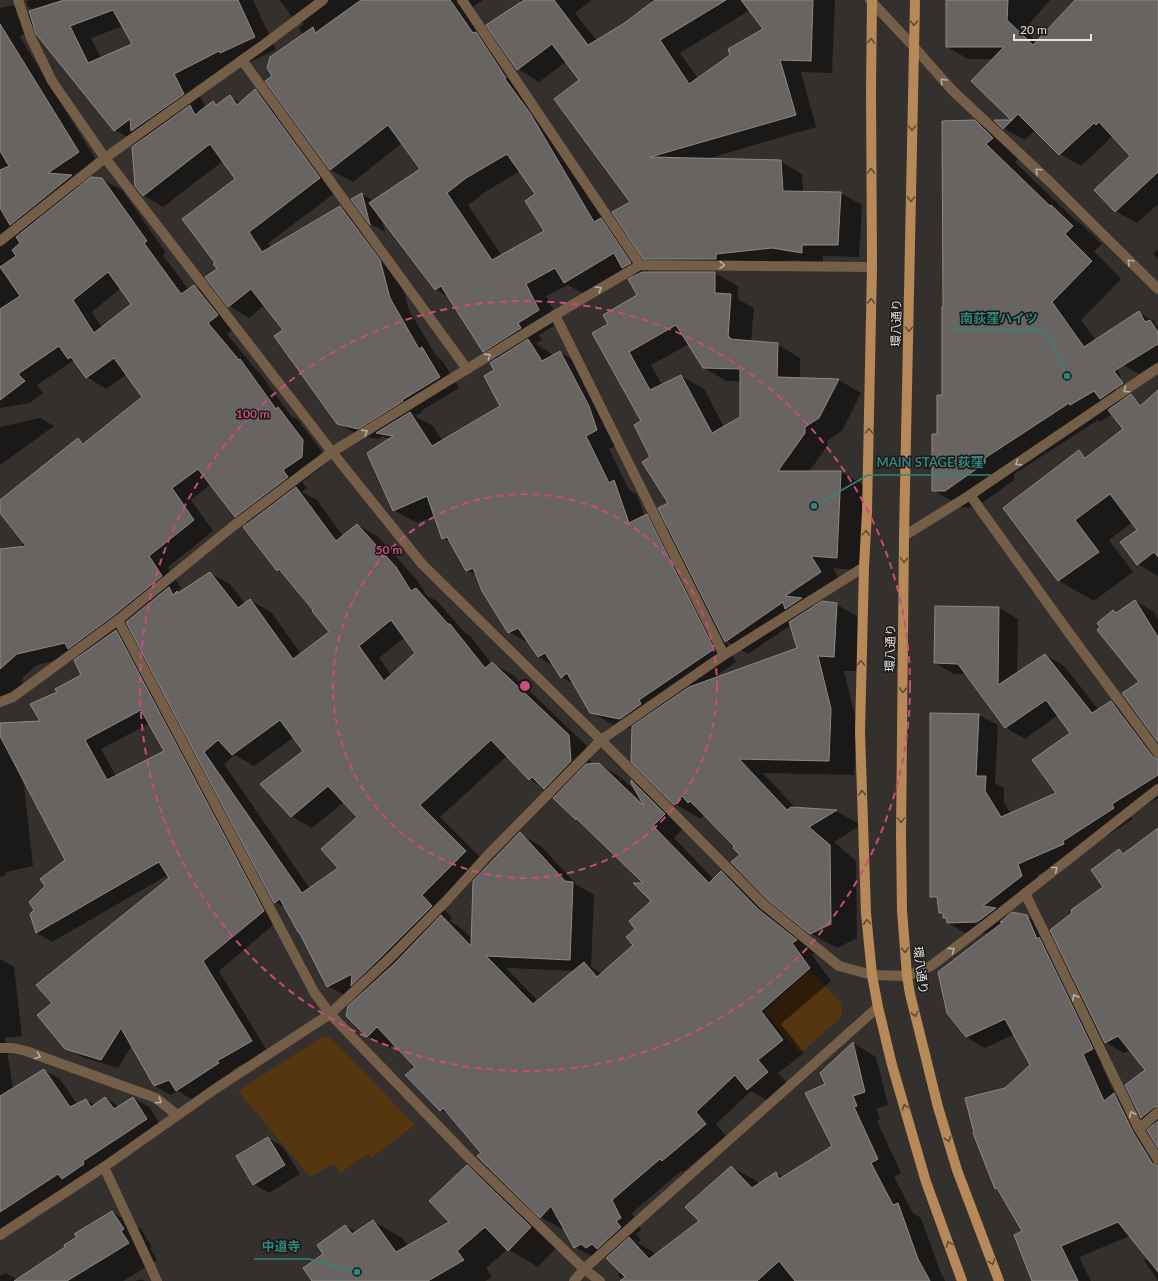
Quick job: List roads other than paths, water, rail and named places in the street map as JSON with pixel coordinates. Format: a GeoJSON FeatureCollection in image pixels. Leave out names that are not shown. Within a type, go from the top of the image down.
{"type":"FeatureCollection","features":[{"type":"Feature","properties":{"kind":"main road","name":"環八通り"},"geometry":{"type":"LineString","coordinates":[[915,0],[904,536],[901,843],[902,910],[906,976],[940,1114],[957,1170],[999,1281]]}},
{"type":"Feature","properties":{"kind":"main road","name":"環八通り"},"geometry":{"type":"LineString","coordinates":[[871,1],[870,90],[872,267],[868,512],[864,567],[860,732],[866,912],[872,975],[892,1065],[926,1182],[962,1281]]}},
{"type":"Feature","properties":{"kind":"street"},"geometry":{"type":"LineString","coordinates":[[18,0],[31,38],[52,81],[105,158],[332,452],[422,564],[601,740],[764,904],[839,966],[872,975],[906,976],[931,966],[1158,789]]}},
{"type":"Feature","properties":{"kind":"street"},"geometry":{"type":"LineString","coordinates":[[0,241],[105,158],[323,0]]}},
{"type":"Feature","properties":{"kind":"street"},"geometry":{"type":"LineString","coordinates":[[462,0],[640,265]]}},
{"type":"Feature","properties":{"kind":"street"},"geometry":{"type":"LineString","coordinates":[[871,1],[952,90],[1050,182],[1158,289]]}},
{"type":"Feature","properties":{"kind":"street"},"geometry":{"type":"LineString","coordinates":[[242,60],[467,369]]}},
{"type":"Feature","properties":{"kind":"street"},"geometry":{"type":"LineString","coordinates":[[0,702],[13,697],[118,620],[232,527],[332,452],[554,315],[640,265],[872,267]]}},
{"type":"Feature","properties":{"kind":"street"},"geometry":{"type":"LineString","coordinates":[[554,315],[724,655]]}},
{"type":"Feature","properties":{"kind":"street"},"geometry":{"type":"LineString","coordinates":[[904,536],[970,495],[1158,368]]}},
{"type":"Feature","properties":{"kind":"street"},"geometry":{"type":"LineString","coordinates":[[970,495],[1158,752]]}},
{"type":"Feature","properties":{"kind":"street"},"geometry":{"type":"LineString","coordinates":[[0,1235],[104,1167],[177,1114],[330,1014],[390,958],[487,856],[601,740],[724,655],[864,567]]}},
{"type":"Feature","properties":{"kind":"street"},"geometry":{"type":"LineString","coordinates":[[118,620],[314,992],[330,1014],[470,1159],[584,1269],[600,1281]]}},
{"type":"Feature","properties":{"kind":"street"},"geometry":{"type":"LineString","coordinates":[[1025,892],[1139,1129],[1158,1160]]}},
{"type":"Feature","properties":{"kind":"street"},"geometry":{"type":"LineString","coordinates":[[574,1281],[584,1269],[878,1007]]}},
{"type":"Feature","properties":{"kind":"street"},"geometry":{"type":"LineString","coordinates":[[0,1048],[13,1048],[26,1051],[156,1098],[177,1114]]}},
{"type":"Feature","properties":{"kind":"street"},"geometry":{"type":"LineString","coordinates":[[1139,1129],[1158,1112]]}},
{"type":"Feature","properties":{"kind":"street"},"geometry":{"type":"LineString","coordinates":[[104,1167],[158,1281]]}},
{"type":"Feature","properties":{"kind":"place","name":"南荻窪ハイツ"},"geometry":{"type":"Point","coordinates":[1067,376]}},
{"type":"Feature","properties":{"kind":"place","name":"MAIN STAGE 荻窪"},"geometry":{"type":"Point","coordinates":[814,506]}},
{"type":"Feature","properties":{"kind":"place","name":"中道寺"},"geometry":{"type":"Point","coordinates":[357,1272]}}]}
